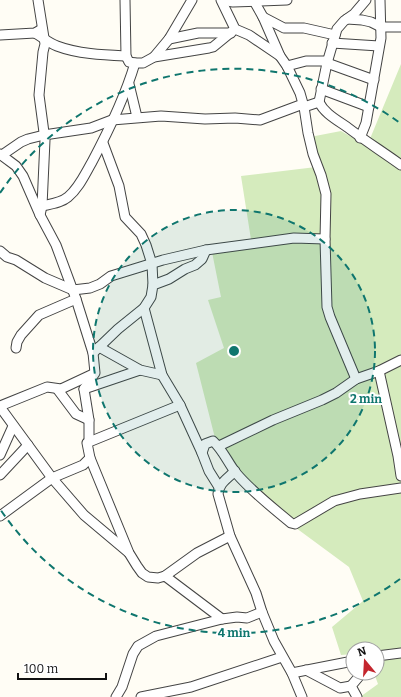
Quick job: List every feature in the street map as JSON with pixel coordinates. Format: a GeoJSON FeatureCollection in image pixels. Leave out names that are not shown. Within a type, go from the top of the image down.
{"type":"FeatureCollection","features":[{"type":"Feature","properties":{"kind":"street"},"geometry":{"type":"LineString","coordinates":[[38,0],[45,38],[39,95],[45,140],[42,206],[40,215]]}},
{"type":"Feature","properties":{"kind":"street"},"geometry":{"type":"LineString","coordinates":[[125,0],[126,56],[129,62],[143,63],[154,57],[213,47],[233,31]]}},
{"type":"Feature","properties":{"kind":"street"},"geometry":{"type":"LineString","coordinates":[[154,57],[169,39],[192,0]]}},
{"type":"Feature","properties":{"kind":"street"},"geometry":{"type":"LineString","coordinates":[[233,31],[222,0],[233,2],[287,0]]}},
{"type":"Feature","properties":{"kind":"street"},"geometry":{"type":"LineString","coordinates":[[366,0],[354,14],[340,24],[336,29],[327,62],[319,102],[321,106],[333,117],[360,138],[401,165]]}},
{"type":"Feature","properties":{"kind":"street"},"geometry":{"type":"LineString","coordinates":[[360,138],[366,123],[374,80],[381,27],[380,0]]}},
{"type":"Feature","properties":{"kind":"street"},"geometry":{"type":"LineString","coordinates":[[254,1],[263,17],[280,56],[287,66],[300,93],[304,105],[313,154],[326,194],[325,239],[328,313],[356,378]]}},
{"type":"Feature","properties":{"kind":"street"},"geometry":{"type":"LineString","coordinates":[[263,17],[284,28],[304,28],[334,39],[378,46]]}},
{"type":"Feature","properties":{"kind":"street"},"geometry":{"type":"LineString","coordinates":[[347,19],[371,22],[381,27],[401,28]]}},
{"type":"Feature","properties":{"kind":"street"},"geometry":{"type":"LineString","coordinates":[[0,35],[35,33],[44,28]]}},
{"type":"Feature","properties":{"kind":"street"},"geometry":{"type":"LineString","coordinates":[[169,39],[198,33],[233,31],[249,35],[280,56]]}},
{"type":"Feature","properties":{"kind":"street"},"geometry":{"type":"LineString","coordinates":[[35,33],[57,46],[99,55],[126,56]]}},
{"type":"Feature","properties":{"kind":"street"},"geometry":{"type":"LineString","coordinates":[[287,66],[306,61],[327,62],[374,80]]}},
{"type":"Feature","properties":{"kind":"street"},"geometry":{"type":"LineString","coordinates":[[42,206],[67,198],[81,182],[103,143],[129,84],[135,63]]}},
{"type":"Feature","properties":{"kind":"street"},"geometry":{"type":"LineString","coordinates":[[129,84],[137,117]]}},
{"type":"Feature","properties":{"kind":"street"},"geometry":{"type":"LineString","coordinates":[[321,89],[369,107]]}},
{"type":"Feature","properties":{"kind":"street"},"geometry":{"type":"LineString","coordinates":[[230,536],[197,553],[165,576],[158,578],[148,577],[142,573],[129,553],[90,458],[87,444],[89,442],[89,420],[84,389],[95,373],[96,350],[56,245],[40,215],[23,176],[16,166],[1,155],[21,142],[44,134],[91,128],[112,120],[161,116],[205,119],[235,118],[260,120],[304,105],[319,102]]}},
{"type":"Feature","properties":{"kind":"street"},"geometry":{"type":"LineString","coordinates":[[96,350],[118,329],[144,308],[151,297],[153,285],[152,264],[141,234],[125,217],[119,186],[103,143]]}},
{"type":"Feature","properties":{"kind":"street"},"geometry":{"type":"LineString","coordinates":[[16,348],[17,342],[21,336],[39,315],[74,295],[100,284],[111,276],[206,250],[294,238],[325,239]]}},
{"type":"Feature","properties":{"kind":"street"},"geometry":{"type":"LineString","coordinates":[[153,285],[169,279],[185,269],[195,266],[202,259],[206,250]]}},
{"type":"Feature","properties":{"kind":"street"},"geometry":{"type":"LineString","coordinates":[[0,251],[7,257],[16,260],[74,295]]}},
{"type":"Feature","properties":{"kind":"street"},"geometry":{"type":"LineString","coordinates":[[144,308],[162,375],[180,405],[209,471],[219,487]]}},
{"type":"Feature","properties":{"kind":"street"},"geometry":{"type":"LineString","coordinates":[[96,350],[140,370],[162,375]]}},
{"type":"Feature","properties":{"kind":"street"},"geometry":{"type":"LineString","coordinates":[[219,446],[273,420],[322,400],[356,378],[379,371],[401,360]]}},
{"type":"Feature","properties":{"kind":"street"},"geometry":{"type":"LineString","coordinates":[[84,389],[140,370]]}},
{"type":"Feature","properties":{"kind":"street"},"geometry":{"type":"LineString","coordinates":[[379,371],[401,476]]}},
{"type":"Feature","properties":{"kind":"street"},"geometry":{"type":"LineString","coordinates":[[58,390],[95,373]]}},
{"type":"Feature","properties":{"kind":"street"},"geometry":{"type":"LineString","coordinates":[[89,420],[76,414],[58,390],[51,387],[47,387],[0,406],[52,478],[84,515],[129,553]]}},
{"type":"Feature","properties":{"kind":"street"},"geometry":{"type":"LineString","coordinates":[[89,442],[180,405]]}},
{"type":"Feature","properties":{"kind":"street"},"geometry":{"type":"LineString","coordinates":[[0,455],[13,426]]}},
{"type":"Feature","properties":{"kind":"street"},"geometry":{"type":"LineString","coordinates":[[202,453],[205,444],[213,441],[219,446],[235,471],[249,488],[293,524],[334,501],[360,494],[401,488]]}},
{"type":"Feature","properties":{"kind":"street"},"geometry":{"type":"LineString","coordinates":[[0,474],[28,445]]}},
{"type":"Feature","properties":{"kind":"street"},"geometry":{"type":"LineString","coordinates":[[0,516],[52,478],[83,465],[90,458]]}},
{"type":"Feature","properties":{"kind":"street"},"geometry":{"type":"LineString","coordinates":[[235,471],[222,482],[219,487],[218,494],[230,536],[256,593],[262,612],[282,657],[292,673],[302,697]]}},
{"type":"Feature","properties":{"kind":"street"},"geometry":{"type":"LineString","coordinates":[[165,576],[222,619]]}},
{"type":"Feature","properties":{"kind":"street"},"geometry":{"type":"LineString","coordinates":[[116,697],[122,687],[133,654],[138,646],[156,636],[222,619],[237,617],[247,618],[262,612]]}},
{"type":"Feature","properties":{"kind":"street"},"geometry":{"type":"LineString","coordinates":[[385,656],[401,653]]}},
{"type":"Feature","properties":{"kind":"street"},"geometry":{"type":"LineString","coordinates":[[141,697],[191,687],[282,657]]}},
{"type":"Feature","properties":{"kind":"street"},"geometry":{"type":"LineString","coordinates":[[292,673],[345,663]]}},
{"type":"Feature","properties":{"kind":"street"},"geometry":{"type":"LineString","coordinates":[[306,670],[340,688],[351,686],[355,681]]}},
{"type":"Feature","properties":{"kind":"street"},"geometry":{"type":"LineString","coordinates":[[351,686],[357,697]]}},
{"type":"Feature","properties":{"kind":"green space"},"geometry":{"type":"Polygon","coordinates":[[[401,64],[401,697],[360,697],[378,684],[377,681],[385,681],[385,641],[345,641],[345,655],[341,655],[332,627],[363,601],[349,567],[292,525],[234,469],[216,442],[196,363],[224,348],[208,300],[221,297],[212,252],[252,246],[241,176],[316,167],[310,137],[341,131],[367,146],[401,64]]]}}]}
